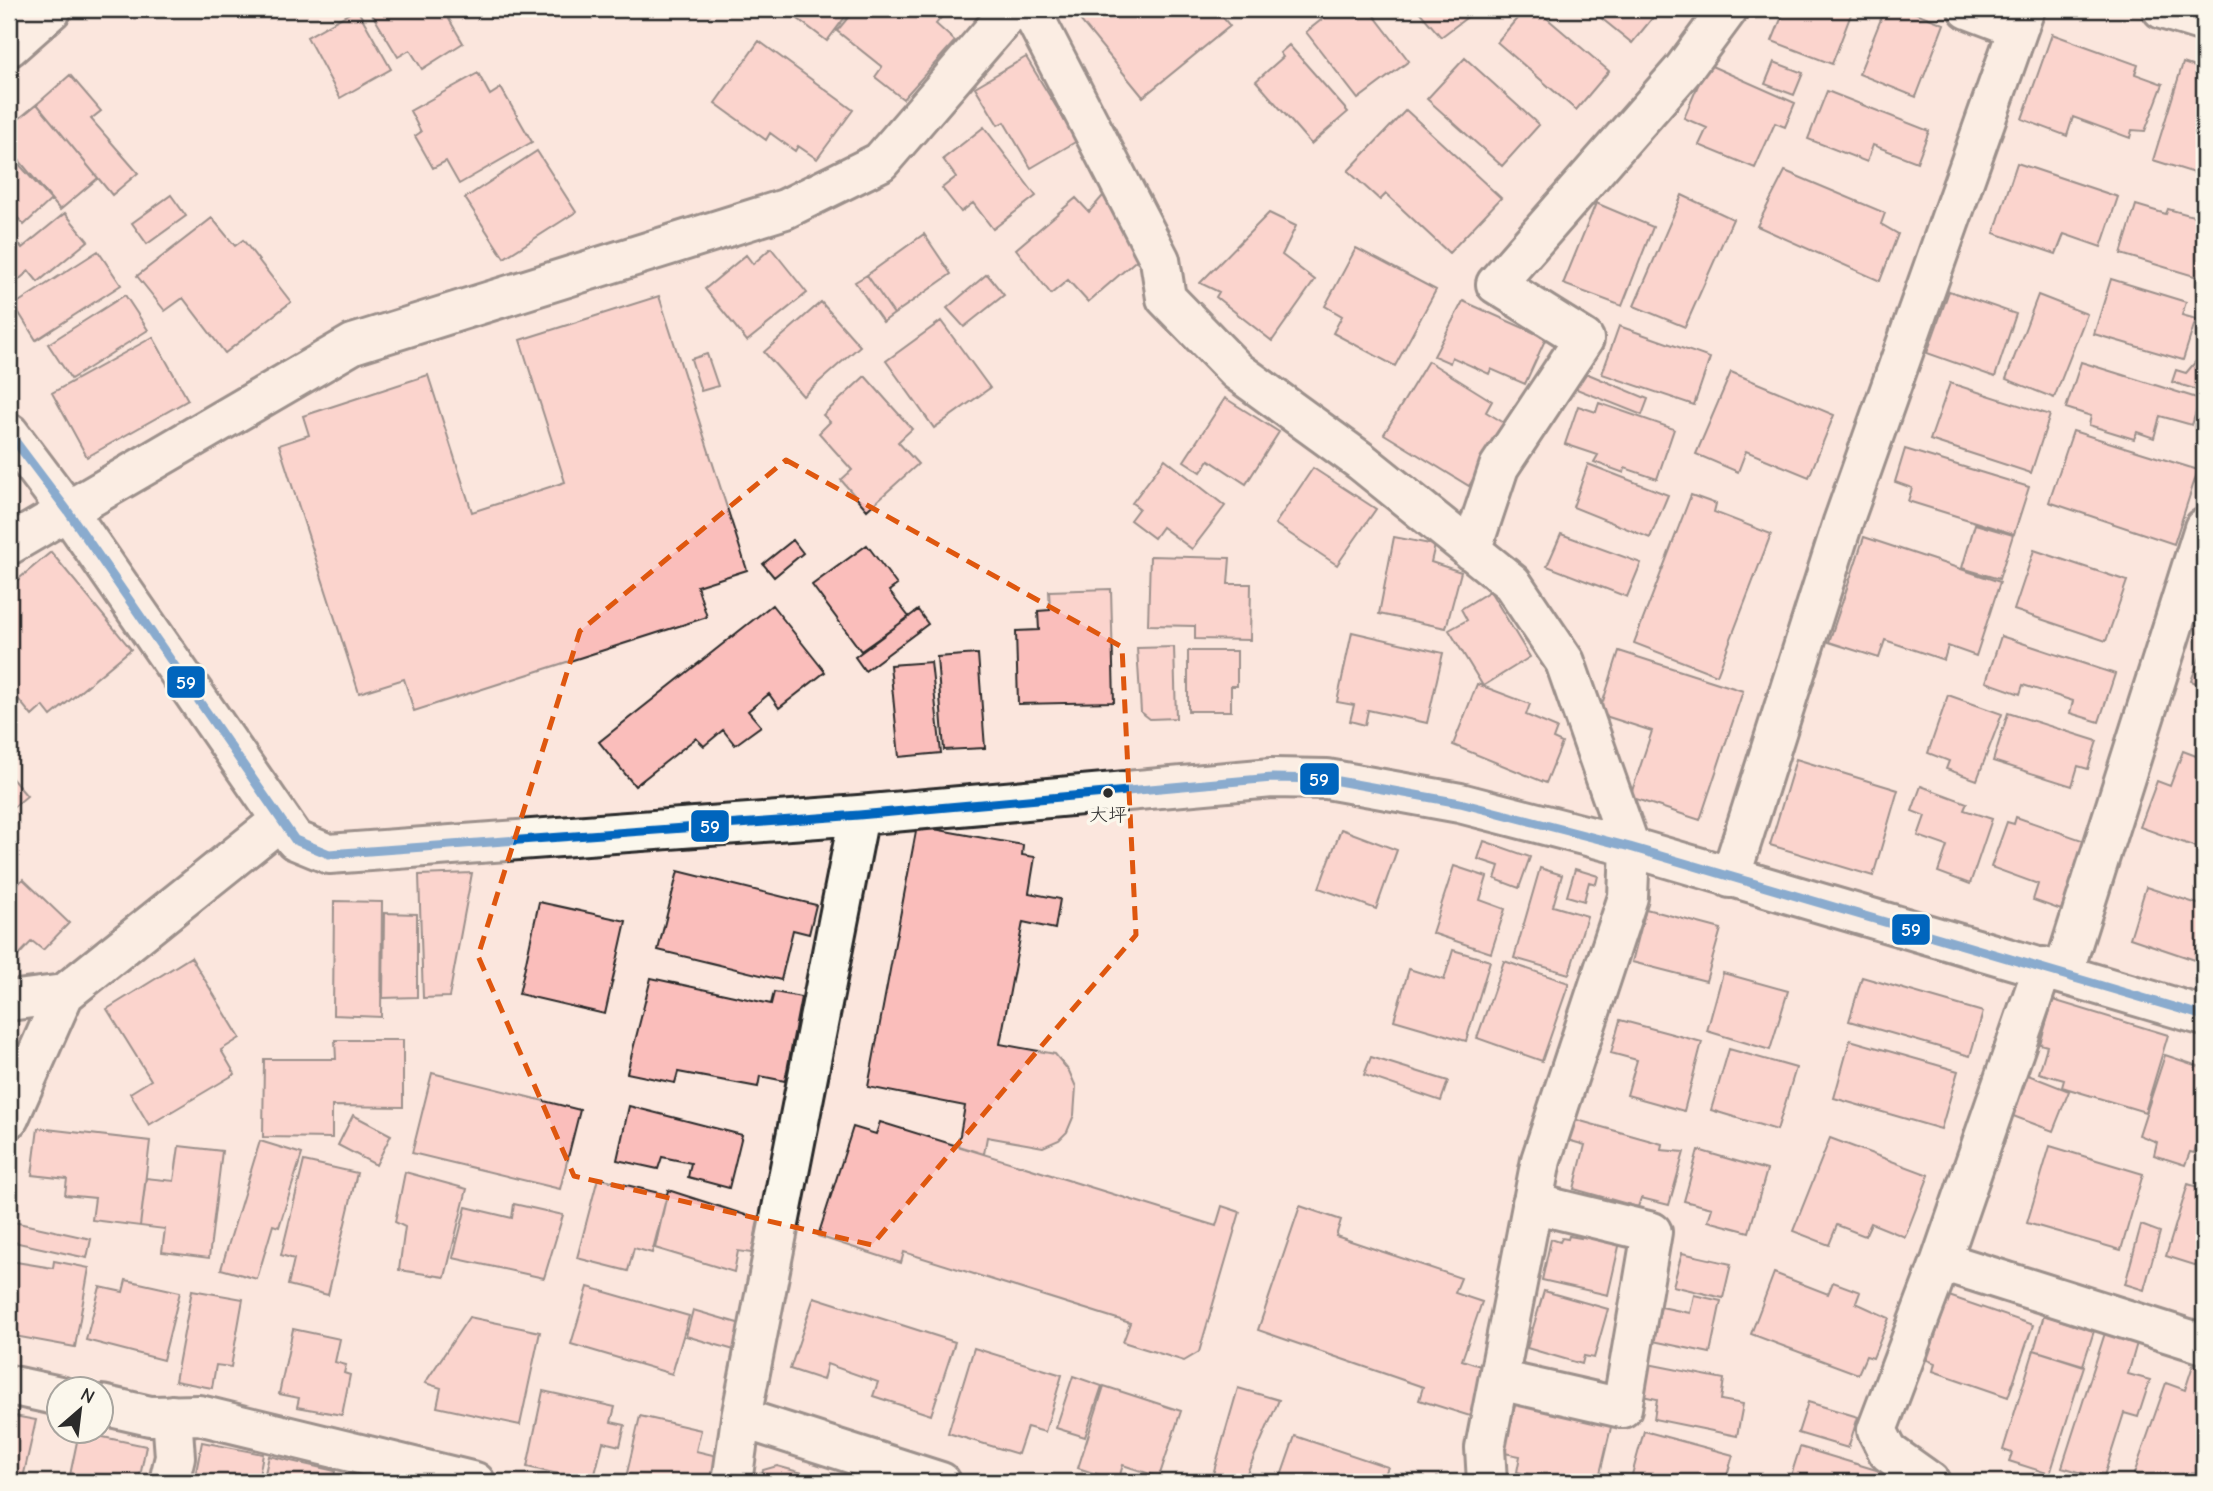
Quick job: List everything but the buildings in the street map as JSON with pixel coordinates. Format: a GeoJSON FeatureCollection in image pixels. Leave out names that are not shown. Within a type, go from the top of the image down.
{"type":"FeatureCollection","features":[{"type":"Feature","properties":{"kind":"street"},"geometry":{"type":"LineString","coordinates":[[9,47],[52,9]]}},
{"type":"Feature","properties":{"kind":"street"},"geometry":{"type":"LineString","coordinates":[[9,545],[353,344],[785,209],[880,162],[1012,9]]}},
{"type":"Feature","properties":{"kind":"street"},"geometry":{"type":"LineString","coordinates":[[1030,9],[1160,260],[1166,298],[1237,371],[1362,462],[1512,583],[1565,662],[1630,847],[1628,897],[1541,1160],[1485,1448],[1487,1482]]}},
{"type":"Feature","properties":{"kind":"street"},"geometry":{"type":"LineString","coordinates":[[1471,551],[1499,467],[1584,339],[1496,284],[1683,69],[1728,9]]}},
{"type":"Feature","properties":{"kind":"street"},"geometry":{"type":"LineString","coordinates":[[1730,878],[1843,522],[2022,18],[1968,9]]}},
{"type":"Feature","properties":{"kind":"street"},"geometry":{"type":"LineString","coordinates":[[2162,9],[2204,22]]}},
{"type":"Feature","properties":{"kind":"street"},"geometry":{"type":"LineString","coordinates":[[9,433],[67,510],[295,840],[328,854],[859,815],[1272,778],[1327,779],[1460,803],[1630,847],[2204,1016]]}},
{"type":"Feature","properties":{"kind":"street"},"geometry":{"type":"LineString","coordinates":[[1930,1482],[1888,1451],[1877,1430],[2053,970],[2204,528]]}},
{"type":"Feature","properties":{"kind":"street"},"geometry":{"type":"LineString","coordinates":[[732,1482],[741,1418],[859,815]]}},
{"type":"Feature","properties":{"kind":"street"},"geometry":{"type":"LineString","coordinates":[[9,1118],[64,995],[281,820]]}},
{"type":"Feature","properties":{"kind":"street"},"geometry":{"type":"LineString","coordinates":[[9,1001],[64,995]]}},
{"type":"Feature","properties":{"kind":"street"},"geometry":{"type":"LineString","coordinates":[[1499,1380],[1622,1408],[1652,1233],[1532,1203]]}},
{"type":"Feature","properties":{"kind":"street"},"geometry":{"type":"LineString","coordinates":[[1941,1261],[2204,1343]]}},
{"type":"Feature","properties":{"kind":"street"},"geometry":{"type":"LineString","coordinates":[[9,1385],[46,1393]]}},
{"type":"Feature","properties":{"kind":"street"},"geometry":{"type":"LineString","coordinates":[[116,1408],[150,1416],[199,1415],[475,1482]]}},
{"type":"Feature","properties":{"kind":"street"},"geometry":{"type":"LineString","coordinates":[[169,1482],[175,1457],[172,1415]]}},
{"type":"Feature","properties":{"kind":"street"},"geometry":{"type":"LineString","coordinates":[[741,1418],[941,1482]]}},
{"type":"Feature","properties":{"kind":"highlighted area"},"geometry":{"type":"Polygon","coordinates":[[[786,460],[1122,647],[1136,935],[872,1245],[574,1176],[478,956],[580,631],[786,460]]]}},
{"type":"Feature","properties":{"kind":"transit line","name":"59"},"geometry":{"type":"LineString","coordinates":[[9,433],[67,510],[295,840],[329,854],[859,815],[1272,778],[1327,779],[1460,803],[1630,847],[2204,1016]]}},
{"type":"Feature","properties":{"kind":"place","name":"大坪"},"geometry":{"type":"Point","coordinates":[1108,793]}}]}
